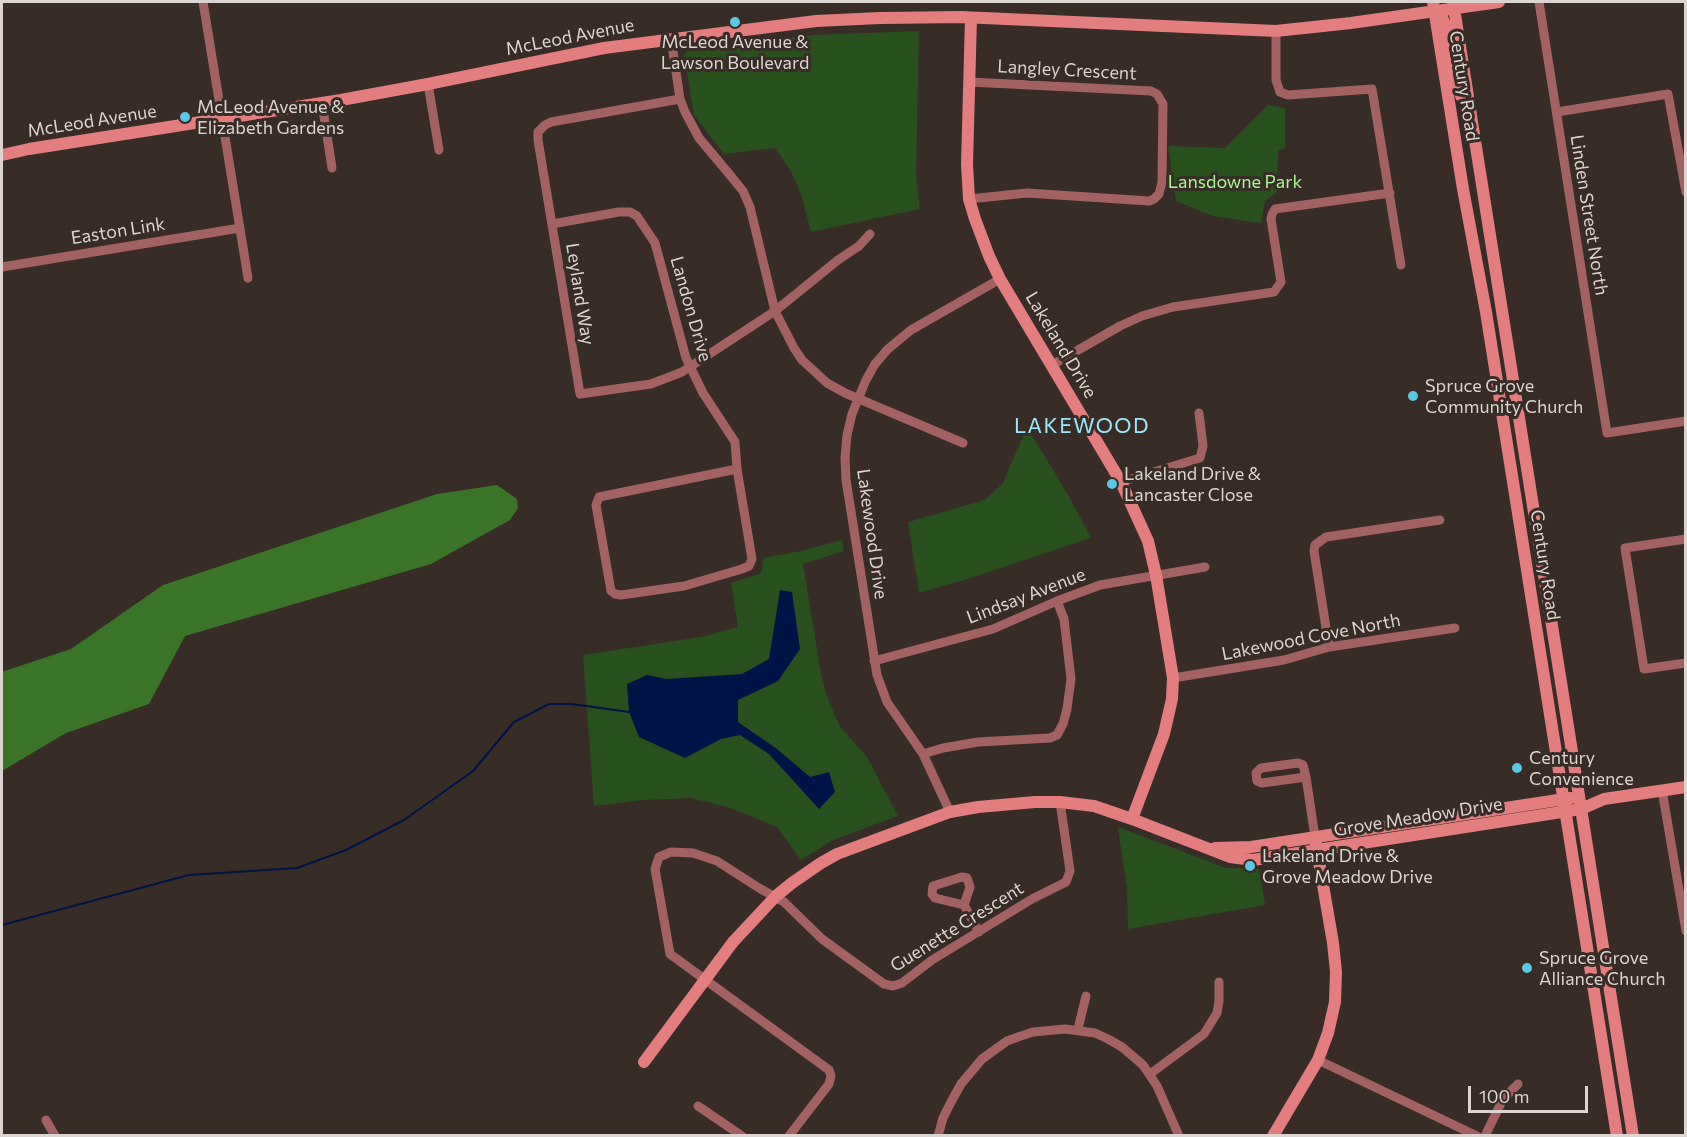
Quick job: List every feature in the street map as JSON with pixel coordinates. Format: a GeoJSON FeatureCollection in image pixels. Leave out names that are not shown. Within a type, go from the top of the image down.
{"type":"FeatureCollection","features":[{"type":"Feature","properties":{"kind":"street"},"geometry":{"type":"LineString","coordinates":[[203,2],[248,278]]}},
{"type":"Feature","properties":{"kind":"street","name":"McLeod Avenue"},"geometry":{"type":"LineString","coordinates":[[5,152],[322,103],[428,84],[570,54],[671,38],[816,21],[971,18],[1276,31],[1351,23],[1433,6],[1498,2]]}},
{"type":"Feature","properties":{"kind":"street","name":"Linden Street North"},"geometry":{"type":"LineString","coordinates":[[1539,2],[1607,433],[1686,421]]}},
{"type":"Feature","properties":{"kind":"street","name":"Century Road"},"geometry":{"type":"LineString","coordinates":[[1451,4],[1633,1136]]}},
{"type":"Feature","properties":{"kind":"street"},"geometry":{"type":"LineString","coordinates":[[1433,6],[1442,17],[1446,28],[1451,59],[1477,158]]}},
{"type":"Feature","properties":{"kind":"street","name":"Century Road"},"geometry":{"type":"LineString","coordinates":[[1433,6],[1462,189],[1486,312],[1617,1136]]}},
{"type":"Feature","properties":{"kind":"street","name":"Lakeland Drive"},"geometry":{"type":"LineString","coordinates":[[971,18],[967,164],[969,199],[981,236],[1000,279],[1121,482],[1148,541],[1156,575],[1173,678],[1169,716],[1132,819]]}},
{"type":"Feature","properties":{"kind":"street"},"geometry":{"type":"LineString","coordinates":[[1276,31],[1276,80],[1280,92],[1288,95],[1372,89],[1401,265]]}},
{"type":"Feature","properties":{"kind":"street"},"geometry":{"type":"LineString","coordinates":[[671,38],[680,99],[699,138],[730,175],[750,207],[776,311],[794,348],[811,370],[827,383],[858,399],[963,443]]}},
{"type":"Feature","properties":{"kind":"street","name":"Langley Crescent"},"geometry":{"type":"LineString","coordinates":[[969,82],[1151,91],[1157,94],[1163,104],[1162,182],[1159,194],[1154,199],[1149,201],[1027,193],[969,199]]}},
{"type":"Feature","properties":{"kind":"street"},"geometry":{"type":"LineString","coordinates":[[428,84],[438,150]]}},
{"type":"Feature","properties":{"kind":"street"},"geometry":{"type":"LineString","coordinates":[[1557,112],[1668,94],[1686,192]]}},
{"type":"Feature","properties":{"kind":"street","name":"Leyland Way"},"geometry":{"type":"LineString","coordinates":[[680,99],[551,122],[540,129],[538,140],[580,394],[651,384],[690,367],[776,311],[838,260],[859,246],[870,234]]}},
{"type":"Feature","properties":{"kind":"street"},"geometry":{"type":"LineString","coordinates":[[322,103],[332,168]]}},
{"type":"Feature","properties":{"kind":"street"},"geometry":{"type":"LineString","coordinates":[[1053,365],[1119,326],[1142,316],[1173,307],[1274,292],[1281,282],[1271,219],[1275,209],[1390,193]]}},
{"type":"Feature","properties":{"kind":"street","name":"Landon Drive"},"geometry":{"type":"LineString","coordinates":[[552,224],[619,212],[630,212],[637,216],[655,243],[677,329],[690,367],[703,393],[735,442],[751,563],[742,570],[684,586],[615,594],[611,591],[597,505],[599,496],[737,469]]}},
{"type":"Feature","properties":{"kind":"street","name":"Easton Link"},"geometry":{"type":"LineString","coordinates":[[2,267],[240,228]]}},
{"type":"Feature","properties":{"kind":"street","name":"Lakewood Drive"},"geometry":{"type":"LineString","coordinates":[[950,812],[923,754],[887,702],[874,661],[844,458],[847,435],[858,399],[875,364],[888,349],[911,330],[1000,279]]}},
{"type":"Feature","properties":{"kind":"street"},"geometry":{"type":"LineString","coordinates":[[1121,482],[1200,458],[1203,446],[1199,413]]}},
{"type":"Feature","properties":{"kind":"street"},"geometry":{"type":"LineString","coordinates":[[1329,647],[1315,545],[1326,537],[1440,520]]}},
{"type":"Feature","properties":{"kind":"street"},"geometry":{"type":"LineString","coordinates":[[1686,539],[1625,548],[1644,669],[1686,663]]}},
{"type":"Feature","properties":{"kind":"street","name":"Lindsay Avenue"},"geometry":{"type":"LineString","coordinates":[[874,661],[993,629],[1100,585],[1205,567]]}},
{"type":"Feature","properties":{"kind":"street"},"geometry":{"type":"LineString","coordinates":[[923,754],[978,742],[1050,738],[1057,735],[1067,709],[1071,679],[1064,620],[1057,601]]}},
{"type":"Feature","properties":{"kind":"street","name":"Lakewood Cove North"},"geometry":{"type":"LineString","coordinates":[[1173,678],[1284,660],[1329,647],[1455,628]]}},
{"type":"Feature","properties":{"kind":"street"},"geometry":{"type":"LineString","coordinates":[[1273,1136],[1318,1060],[1329,1033],[1335,1002],[1336,972],[1305,767],[1298,763],[1261,768],[1256,773],[1257,781],[1262,783],[1306,777]]}},
{"type":"Feature","properties":{"kind":"street"},"geometry":{"type":"LineString","coordinates":[[1564,805],[1686,787]]}},
{"type":"Feature","properties":{"kind":"street"},"geometry":{"type":"LineString","coordinates":[[1662,790],[1686,930]]}},
{"type":"Feature","properties":{"kind":"street","name":"Grove Meadow Drive"},"geometry":{"type":"LineString","coordinates":[[644,1062],[733,942],[776,897],[806,873],[837,854],[950,812],[978,807],[1060,802],[1094,806],[1230,857],[1253,860],[1318,851],[1564,805]]}},
{"type":"Feature","properties":{"kind":"street","name":"Guenette Crescent"},"geometry":{"type":"LineString","coordinates":[[776,897],[789,905],[822,939],[888,986],[902,983],[924,966],[1032,899],[1066,882],[1070,871],[1060,802]]}},
{"type":"Feature","properties":{"kind":"street","name":"Grove Meadow Drive"},"geometry":{"type":"LineString","coordinates":[[1208,847],[1251,848],[1315,837],[1564,805]]}},
{"type":"Feature","properties":{"kind":"street"},"geometry":{"type":"LineString","coordinates":[[776,897],[717,861],[693,854],[671,852],[659,857],[654,869],[670,954],[829,1070],[831,1076],[828,1084],[789,1136]]}},
{"type":"Feature","properties":{"kind":"street"},"geometry":{"type":"LineString","coordinates":[[964,905],[979,932]]}},
{"type":"Feature","properties":{"kind":"street"},"geometry":{"type":"LineString","coordinates":[[1150,1074],[1204,1034],[1216,1013],[1219,1001],[1219,982]]}},
{"type":"Feature","properties":{"kind":"street"},"geometry":{"type":"LineString","coordinates":[[1078,1029],[1086,996]]}},
{"type":"Feature","properties":{"kind":"street"},"geometry":{"type":"LineString","coordinates":[[938,1136],[943,1118],[961,1084],[994,1049],[1007,1041],[1033,1032],[1050,1029],[1078,1029],[1095,1033],[1122,1047],[1143,1065],[1150,1074],[1179,1136]]}},
{"type":"Feature","properties":{"kind":"street"},"geometry":{"type":"LineString","coordinates":[[1318,1060],[1477,1136]]}},
{"type":"Feature","properties":{"kind":"street"},"geometry":{"type":"LineString","coordinates":[[1485,1136],[1503,1099],[1518,1084]]}},
{"type":"Feature","properties":{"kind":"street"},"geometry":{"type":"LineString","coordinates":[[698,1106],[742,1136]]}},
{"type":"Feature","properties":{"kind":"street"},"geometry":{"type":"LineString","coordinates":[[46,1120],[55,1136]]}},
{"type":"Feature","properties":{"kind":"green space"},"geometry":{"type":"Polygon","coordinates":[[[919,31],[916,175],[920,209],[811,232],[802,197],[791,171],[775,148],[724,154],[694,115],[684,54],[690,49],[812,35],[919,31]]]}},
{"type":"Feature","properties":{"kind":"green space","name":"Lansdowne Park"},"geometry":{"type":"Polygon","coordinates":[[[1268,105],[1285,108],[1285,148],[1278,151],[1277,192],[1265,201],[1261,223],[1212,216],[1176,201],[1168,146],[1225,148],[1268,105]]]}},
{"type":"Feature","properties":{"kind":"green space"},"geometry":{"type":"Polygon","coordinates":[[[1027,427],[1091,538],[919,593],[908,522],[985,500],[1003,483],[1027,427]]]}},
{"type":"Feature","properties":{"kind":"green space"},"geometry":{"type":"Polygon","coordinates":[[[497,485],[517,499],[518,508],[510,520],[431,564],[185,636],[149,704],[66,733],[2,771],[2,672],[71,649],[163,585],[437,494],[497,485]]]}},
{"type":"Feature","properties":{"kind":"green space"},"geometry":{"type":"Polygon","coordinates":[[[842,540],[844,551],[803,564],[821,674],[826,694],[840,727],[867,757],[898,816],[833,840],[801,860],[777,827],[731,808],[691,798],[642,800],[594,806],[583,655],[701,637],[738,627],[731,583],[759,574],[762,570],[763,558],[842,540]]]}},
{"type":"Feature","properties":{"kind":"green space"},"geometry":{"type":"Polygon","coordinates":[[[1118,827],[1226,868],[1259,869],[1265,905],[1128,929],[1127,890],[1118,827]]]}},
{"type":"Feature","properties":{"kind":"shaded area"},"geometry":{"type":"Polygon","coordinates":[[[780,590],[792,592],[800,649],[778,681],[738,700],[738,722],[777,749],[810,777],[829,772],[835,792],[819,809],[769,754],[740,735],[721,739],[685,758],[639,737],[629,712],[627,684],[647,675],[666,679],[742,674],[769,659],[780,590]]]}},
{"type":"Feature","properties":{"kind":"waterway"},"geometry":{"type":"LineString","coordinates":[[2,925],[189,875],[297,868],[346,850],[404,820],[473,771],[514,722],[549,704],[572,704],[629,712]]}},
{"type":"Feature","properties":{"kind":"place","name":"McLeod Avenue & Lawson Boulevard"},"geometry":{"type":"Point","coordinates":[735,22]}},
{"type":"Feature","properties":{"kind":"place","name":"McLeod Avenue & Elizabeth Gardens"},"geometry":{"type":"Point","coordinates":[185,117]}},
{"type":"Feature","properties":{"kind":"place","name":"Spruce Grove Community Church"},"geometry":{"type":"Point","coordinates":[1413,396]}},
{"type":"Feature","properties":{"kind":"place","name":"Lakeland Drive & Lancaster Close"},"geometry":{"type":"Point","coordinates":[1112,484]}},
{"type":"Feature","properties":{"kind":"place","name":"Century Convenience"},"geometry":{"type":"Point","coordinates":[1517,768]}},
{"type":"Feature","properties":{"kind":"place","name":"Lakeland Drive & Grove Meadow Drive"},"geometry":{"type":"Point","coordinates":[1250,866]}},
{"type":"Feature","properties":{"kind":"place","name":"Spruce Grove Alliance Church"},"geometry":{"type":"Point","coordinates":[1527,968]}},
{"type":"Feature","properties":{"kind":"district","name":"LAKEWOOD"},"geometry":{"type":"Point","coordinates":[1082,426]}}]}
